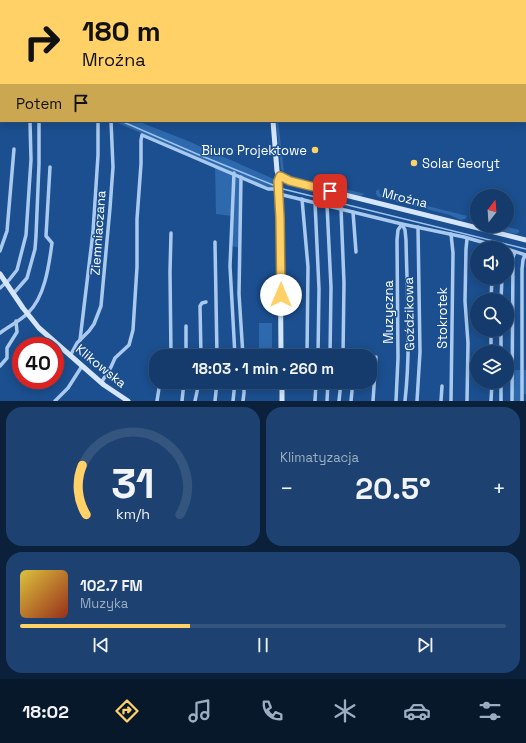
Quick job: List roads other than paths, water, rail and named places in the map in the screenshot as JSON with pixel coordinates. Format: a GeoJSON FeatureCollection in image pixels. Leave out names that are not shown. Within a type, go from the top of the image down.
{"type":"FeatureCollection","features":[{"type":"Feature","properties":{"kind":"street"},"geometry":{"type":"LineString","coordinates":[[0,288],[17,270],[26,235],[31,160],[30,122]]}},
{"type":"Feature","properties":{"kind":"street"},"geometry":{"type":"LineString","coordinates":[[13,294],[27,278],[35,249],[39,164],[39,122]]}},
{"type":"Feature","properties":{"kind":"street","name":"Ziemniaczana"},"geometry":{"type":"LineString","coordinates":[[80,340],[93,232],[98,155],[98,122]]}},
{"type":"Feature","properties":{"kind":"street","name":"Ziemniaczana"},"geometry":{"type":"LineString","coordinates":[[70,356],[80,340],[89,332],[94,324],[101,306],[110,208],[112,167],[111,122]]}},
{"type":"Feature","properties":{"kind":"street"},"geometry":{"type":"LineString","coordinates":[[273,122],[277,171],[280,176],[278,180],[281,349]]}},
{"type":"Feature","properties":{"kind":"street"},"geometry":{"type":"LineString","coordinates":[[101,383],[115,358],[129,345],[133,330],[137,273],[137,219],[142,135],[234,173],[268,189],[353,212],[451,234],[474,241]]}},
{"type":"Feature","properties":{"kind":"street"},"geometry":{"type":"LineString","coordinates":[[0,252],[7,231],[14,149]]}},
{"type":"Feature","properties":{"kind":"street"},"geometry":{"type":"LineString","coordinates":[[0,333],[28,313],[42,290],[49,265],[52,243],[46,236],[50,167]]}},
{"type":"Feature","properties":{"kind":"street"},"geometry":{"type":"LineString","coordinates":[[234,173],[230,266],[235,349]]}},
{"type":"Feature","properties":{"kind":"street","name":"Mroźna"},"geometry":{"type":"LineString","coordinates":[[280,176],[290,181],[526,240]]}},
{"type":"Feature","properties":{"kind":"street"},"geometry":{"type":"LineString","coordinates":[[241,177],[239,294],[243,349]]}},
{"type":"Feature","properties":{"kind":"street"},"geometry":{"type":"LineString","coordinates":[[302,199],[308,267],[307,349]]}},
{"type":"Feature","properties":{"kind":"street"},"geometry":{"type":"LineString","coordinates":[[315,202],[319,289],[318,349]]}},
{"type":"Feature","properties":{"kind":"street"},"geometry":{"type":"LineString","coordinates":[[327,205],[331,287],[330,349]]}},
{"type":"Feature","properties":{"kind":"street"},"geometry":{"type":"LineString","coordinates":[[341,208],[344,283],[342,349]]}},
{"type":"Feature","properties":{"kind":"street"},"geometry":{"type":"LineString","coordinates":[[353,212],[356,252]]}},
{"type":"Feature","properties":{"kind":"street","name":"Muzyczna"},"geometry":{"type":"LineString","coordinates":[[396,401],[398,230],[402,224]]}},
{"type":"Feature","properties":{"kind":"street","name":"Goździkowa"},"geometry":{"type":"LineString","coordinates":[[402,224],[405,230],[406,240],[408,320],[408,374],[405,401]]}},
{"type":"Feature","properties":{"kind":"street","name":"Goździkowa"},"geometry":{"type":"LineString","coordinates":[[417,401],[420,352],[418,227]]}},
{"type":"Feature","properties":{"kind":"street"},"geometry":{"type":"LineString","coordinates":[[171,233],[171,349]]}},
{"type":"Feature","properties":{"kind":"street","name":"Stokrotek"},"geometry":{"type":"LineString","coordinates":[[451,234],[453,253],[451,401]]}},
{"type":"Feature","properties":{"kind":"street","name":"Stokrotek"},"geometry":{"type":"LineString","coordinates":[[467,239],[465,301],[468,343],[467,401]]}},
{"type":"Feature","properties":{"kind":"street"},"geometry":{"type":"LineString","coordinates":[[215,242],[217,349]]}},
{"type":"Feature","properties":{"kind":"street"},"geometry":{"type":"LineString","coordinates":[[512,401],[512,304],[513,257],[515,252],[525,255],[522,269],[522,401]]}},
{"type":"Feature","properties":{"kind":"street","name":"Klikowska"},"geometry":{"type":"LineString","coordinates":[[0,274],[39,328],[101,383],[128,401]]}},
{"type":"Feature","properties":{"kind":"street"},"geometry":{"type":"LineString","coordinates":[[201,349],[200,306],[202,303],[206,302]]}},
{"type":"Feature","properties":{"kind":"street"},"geometry":{"type":"LineString","coordinates":[[0,366],[8,358],[7,348],[18,332],[16,321]]}},
{"type":"Feature","properties":{"kind":"street"},"geometry":{"type":"LineString","coordinates":[[186,326],[186,349]]}},
{"type":"Feature","properties":{"kind":"street"},"geometry":{"type":"LineString","coordinates":[[55,401],[68,388],[82,366]]}},
{"type":"Feature","properties":{"kind":"street"},"geometry":{"type":"LineString","coordinates":[[440,401],[442,386]]}},
{"type":"Feature","properties":{"kind":"street"},"geometry":{"type":"LineString","coordinates":[[157,401],[159,389]]}},
{"type":"Feature","properties":{"kind":"street"},"geometry":{"type":"LineString","coordinates":[[182,401],[183,389]]}},
{"type":"Feature","properties":{"kind":"street"},"geometry":{"type":"LineString","coordinates":[[195,401],[197,389]]}},
{"type":"Feature","properties":{"kind":"street"},"geometry":{"type":"LineString","coordinates":[[215,401],[216,389]]}},
{"type":"Feature","properties":{"kind":"street"},"geometry":{"type":"LineString","coordinates":[[233,401],[234,389]]}},
{"type":"Feature","properties":{"kind":"street"},"geometry":{"type":"LineString","coordinates":[[243,401],[244,389]]}},
{"type":"Feature","properties":{"kind":"street"},"geometry":{"type":"LineString","coordinates":[[282,389],[282,401]]}},
{"type":"Feature","properties":{"kind":"street"},"geometry":{"type":"LineString","coordinates":[[314,389],[315,401]]}},
{"type":"Feature","properties":{"kind":"street"},"geometry":{"type":"LineString","coordinates":[[327,401],[328,389]]}},
{"type":"Feature","properties":{"kind":"street"},"geometry":{"type":"LineString","coordinates":[[339,401],[340,389]]}},
{"type":"Feature","properties":{"kind":"street"},"geometry":{"type":"LineString","coordinates":[[373,401],[374,389]]}},
{"type":"Feature","properties":{"kind":"street"},"geometry":{"type":"LineString","coordinates":[[491,401],[492,389]]}},
{"type":"Feature","properties":{"kind":"street"},"geometry":{"type":"LineString","coordinates":[[501,389],[501,401]]}},
{"type":"Feature","properties":{"kind":"street"},"geometry":{"type":"LineString","coordinates":[[351,401],[352,391]]}},
{"type":"Feature","properties":{"kind":"waterway"},"geometry":{"type":"LineString","coordinates":[[123,122],[273,185]]}},
{"type":"Feature","properties":{"kind":"waterway"},"geometry":{"type":"LineString","coordinates":[[283,189],[526,249]]}},
{"type":"Feature","properties":{"kind":"place","name":"Biuro Projektowe"},"geometry":{"type":"Point","coordinates":[315,150]}},
{"type":"Feature","properties":{"kind":"place","name":"Solar Georyt"},"geometry":{"type":"Point","coordinates":[414,163]}}]}
